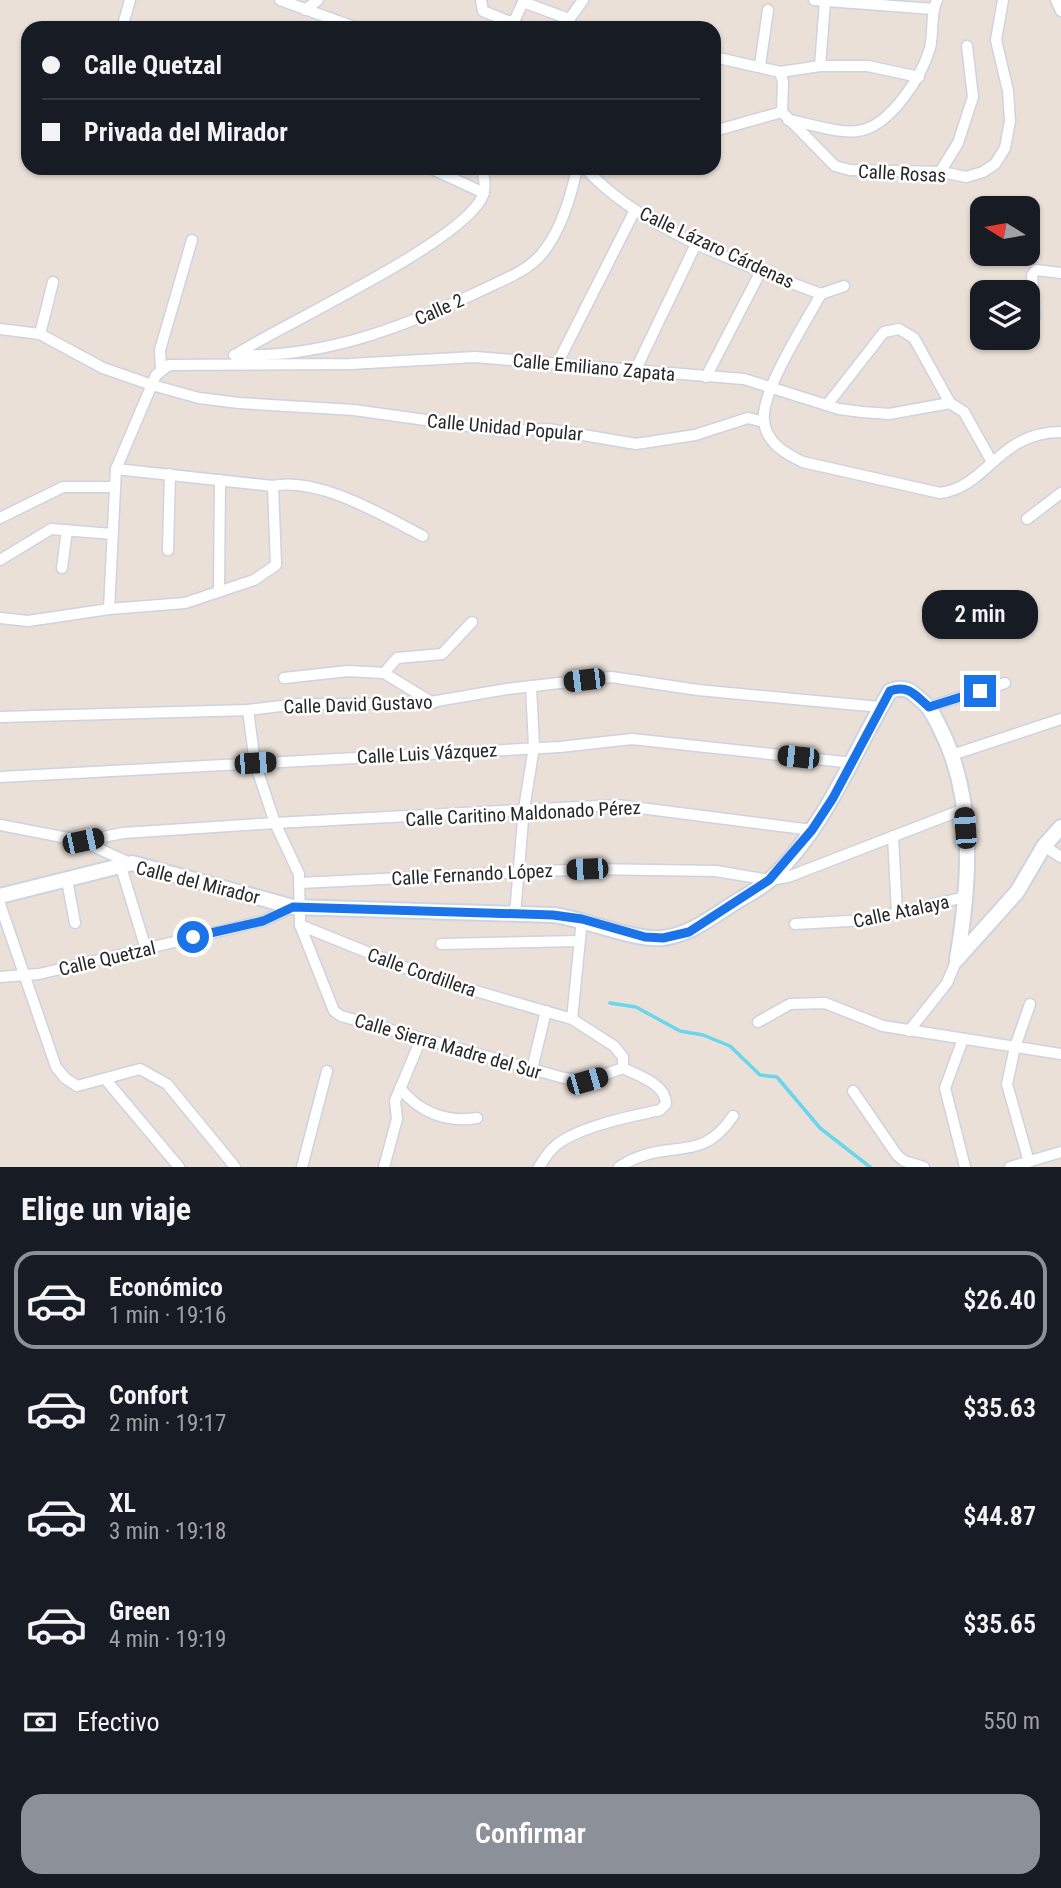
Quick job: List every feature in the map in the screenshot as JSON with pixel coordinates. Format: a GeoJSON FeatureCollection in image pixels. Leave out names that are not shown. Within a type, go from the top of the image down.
{"type":"FeatureCollection","features":[{"type":"Feature","properties":{"kind":"street"},"geometry":{"type":"LineString","coordinates":[[124,21],[130,0]]}},
{"type":"Feature","properties":{"kind":"street"},"geometry":{"type":"LineString","coordinates":[[280,0],[336,21]]}},
{"type":"Feature","properties":{"kind":"street"},"geometry":{"type":"LineString","coordinates":[[305,10],[318,0]]}},
{"type":"Feature","properties":{"kind":"street"},"geometry":{"type":"LineString","coordinates":[[568,21],[583,0]]}},
{"type":"Feature","properties":{"kind":"street"},"geometry":{"type":"LineString","coordinates":[[721,130],[785,116],[855,132],[880,120],[905,97],[919,77],[931,46],[935,4],[814,0]]}},
{"type":"Feature","properties":{"kind":"street","name":"Calle Rosas"},"geometry":{"type":"LineString","coordinates":[[785,116],[835,166],[866,172],[940,172],[966,177],[984,172],[995,164],[1005,148],[1010,121],[1008,91],[996,40],[1003,0]]}},
{"type":"Feature","properties":{"kind":"street"},"geometry":{"type":"LineString","coordinates":[[1056,0],[1061,11]]}},
{"type":"Feature","properties":{"kind":"street"},"geometry":{"type":"LineString","coordinates":[[514,21],[523,1],[560,21]]}},
{"type":"Feature","properties":{"kind":"street"},"geometry":{"type":"LineString","coordinates":[[820,66],[825,2]]}},
{"type":"Feature","properties":{"kind":"street"},"geometry":{"type":"LineString","coordinates":[[481,4],[505,21]]}},
{"type":"Feature","properties":{"kind":"street"},"geometry":{"type":"LineString","coordinates":[[760,65],[768,10]]}},
{"type":"Feature","properties":{"kind":"street"},"geometry":{"type":"LineString","coordinates":[[940,172],[958,143],[973,97],[967,46]]}},
{"type":"Feature","properties":{"kind":"street"},"geometry":{"type":"LineString","coordinates":[[721,58],[760,65],[780,72],[820,66],[868,66],[919,77]]}},
{"type":"Feature","properties":{"kind":"street"},"geometry":{"type":"LineString","coordinates":[[780,72],[783,82],[780,104],[785,116]]}},
{"type":"Feature","properties":{"kind":"street"},"geometry":{"type":"LineString","coordinates":[[445,175],[484,193]]}},
{"type":"Feature","properties":{"kind":"street"},"geometry":{"type":"LineString","coordinates":[[220,365],[234,355],[331,305],[446,232],[473,210],[484,193],[483,175]]}},
{"type":"Feature","properties":{"kind":"street","name":"Calle 2"},"geometry":{"type":"LineString","coordinates":[[234,355],[258,356],[344,343],[416,321],[519,272],[540,256],[571,195],[575,175]]}},
{"type":"Feature","properties":{"kind":"street","name":"Calle Lázaro Cárdenas"},"geometry":{"type":"LineString","coordinates":[[593,175],[635,210],[761,271],[821,294]]}},
{"type":"Feature","properties":{"kind":"street"},"geometry":{"type":"LineString","coordinates":[[557,364],[635,210]]}},
{"type":"Feature","properties":{"kind":"street"},"geometry":{"type":"LineString","coordinates":[[109,609],[116,469],[161,369],[160,350],[192,240]]}},
{"type":"Feature","properties":{"kind":"street"},"geometry":{"type":"LineString","coordinates":[[635,371],[697,242]]}},
{"type":"Feature","properties":{"kind":"street"},"geometry":{"type":"LineString","coordinates":[[1032,280],[1036,270],[1061,273]]}},
{"type":"Feature","properties":{"kind":"street"},"geometry":{"type":"LineString","coordinates":[[706,377],[761,271]]}},
{"type":"Feature","properties":{"kind":"street"},"geometry":{"type":"LineString","coordinates":[[40,334],[53,282]]}},
{"type":"Feature","properties":{"kind":"street"},"geometry":{"type":"LineString","coordinates":[[844,286],[821,294],[771,388],[764,422],[777,447],[803,462],[940,493],[962,487],[1028,436],[1061,432]]}},
{"type":"Feature","properties":{"kind":"street"},"geometry":{"type":"LineString","coordinates":[[827,405],[884,332],[899,328],[914,338],[950,403],[964,412],[992,462]]}},
{"type":"Feature","properties":{"kind":"street","name":"Calle Unidad Popular"},"geometry":{"type":"LineString","coordinates":[[0,329],[40,334],[103,368],[152,385],[199,398],[239,403],[354,410],[504,431],[569,431],[636,444],[695,435],[748,418],[764,422]]}},
{"type":"Feature","properties":{"kind":"street","name":"Calle Emiliano Zapata"},"geometry":{"type":"LineString","coordinates":[[161,369],[169,365],[350,365],[475,357],[744,379],[827,405],[889,414],[950,403]]}},
{"type":"Feature","properties":{"kind":"street"},"geometry":{"type":"LineString","coordinates":[[116,469],[273,486],[298,484],[366,507],[423,536]]}},
{"type":"Feature","properties":{"kind":"street"},"geometry":{"type":"LineString","coordinates":[[168,550],[170,474]]}},
{"type":"Feature","properties":{"kind":"street"},"geometry":{"type":"LineString","coordinates":[[219,592],[220,480]]}},
{"type":"Feature","properties":{"kind":"street"},"geometry":{"type":"LineString","coordinates":[[0,618],[28,621],[109,609],[185,603],[254,580],[276,565],[273,486]]}},
{"type":"Feature","properties":{"kind":"street"},"geometry":{"type":"LineString","coordinates":[[0,518],[63,487],[113,487]]}},
{"type":"Feature","properties":{"kind":"street"},"geometry":{"type":"LineString","coordinates":[[1027,519],[1061,493]]}},
{"type":"Feature","properties":{"kind":"street"},"geometry":{"type":"LineString","coordinates":[[0,560],[43,532],[67,530],[111,534]]}},
{"type":"Feature","properties":{"kind":"street"},"geometry":{"type":"LineString","coordinates":[[62,568],[67,530]]}},
{"type":"Feature","properties":{"kind":"street"},"geometry":{"type":"LineString","coordinates":[[384,673],[397,658],[442,654],[472,622]]}},
{"type":"Feature","properties":{"kind":"street"},"geometry":{"type":"LineString","coordinates":[[284,678],[348,671],[384,673],[434,703]]}},
{"type":"Feature","properties":{"kind":"street","name":"Calle David Gustavo"},"geometry":{"type":"LineString","coordinates":[[0,717],[248,710],[298,704],[434,703],[531,686],[611,677],[698,690],[880,707]]}},
{"type":"Feature","properties":{"kind":"street"},"geometry":{"type":"LineString","coordinates":[[909,1031],[947,983],[957,960],[967,866],[964,809],[952,755],[929,707],[1005,682]]}},
{"type":"Feature","properties":{"kind":"street"},"geometry":{"type":"LineString","coordinates":[[515,914],[524,809],[534,747],[531,686]]}},
{"type":"Feature","properties":{"kind":"street","name":"Calle del Mirador"},"geometry":{"type":"LineString","coordinates":[[0,896],[126,865],[297,908],[515,914],[582,919],[645,937],[663,938],[689,932],[769,880],[812,830],[853,763],[890,691],[909,689],[929,707]]}},
{"type":"Feature","properties":{"kind":"street"},"geometry":{"type":"LineString","coordinates":[[248,710],[255,763],[275,823],[300,883],[297,908],[300,925]]}},
{"type":"Feature","properties":{"kind":"street"},"geometry":{"type":"LineString","coordinates":[[952,755],[1061,719]]}},
{"type":"Feature","properties":{"kind":"street","name":"Calle Luis Vázquez"},"geometry":{"type":"LineString","coordinates":[[0,777],[534,747],[632,739],[853,763]]}},
{"type":"Feature","properties":{"kind":"street","name":"Calle Caritino Maldonado Pérez"},"geometry":{"type":"LineString","coordinates":[[83,841],[122,833],[275,823],[387,820],[524,809],[639,806],[812,830]]}},
{"type":"Feature","properties":{"kind":"street"},"geometry":{"type":"LineString","coordinates":[[769,880],[788,877],[964,809]]}},
{"type":"Feature","properties":{"kind":"street"},"geometry":{"type":"LineString","coordinates":[[0,825],[83,841],[126,865],[146,949]]}},
{"type":"Feature","properties":{"kind":"street"},"geometry":{"type":"LineString","coordinates":[[957,960],[1017,892],[1044,846],[1061,827]]}},
{"type":"Feature","properties":{"kind":"street"},"geometry":{"type":"LineString","coordinates":[[893,836],[897,913]]}},
{"type":"Feature","properties":{"kind":"street"},"geometry":{"type":"LineString","coordinates":[[1044,846],[1061,857]]}},
{"type":"Feature","properties":{"kind":"street","name":"Calle Fernando López"},"geometry":{"type":"LineString","coordinates":[[300,883],[519,871],[650,869],[716,871],[769,880]]}},
{"type":"Feature","properties":{"kind":"street"},"geometry":{"type":"LineString","coordinates":[[67,880],[75,923]]}},
{"type":"Feature","properties":{"kind":"street","name":"Calle Atalaya"},"geometry":{"type":"LineString","coordinates":[[795,924],[839,924],[965,897]]}},
{"type":"Feature","properties":{"kind":"street"},"geometry":{"type":"LineString","coordinates":[[0,904],[60,1073],[77,1086],[140,1069],[167,1084],[235,1167]]}},
{"type":"Feature","properties":{"kind":"street","name":"Calle Quetzal"},"geometry":{"type":"LineString","coordinates":[[0,977],[39,974],[263,921],[297,908]]}},
{"type":"Feature","properties":{"kind":"street"},"geometry":{"type":"LineString","coordinates":[[572,1019],[582,919]]}},
{"type":"Feature","properties":{"kind":"street","name":"Calle Sierra Madre del Sur"},"geometry":{"type":"LineString","coordinates":[[300,925],[334,1011],[341,1016],[564,1078],[587,1081],[623,1068]]}},
{"type":"Feature","properties":{"kind":"street","name":"Calle Cordillera"},"geometry":{"type":"LineString","coordinates":[[300,925],[431,978],[572,1019],[614,1046],[623,1057],[623,1068]]}},
{"type":"Feature","properties":{"kind":"street"},"geometry":{"type":"LineString","coordinates":[[441,944],[579,941]]}},
{"type":"Feature","properties":{"kind":"street"},"geometry":{"type":"LineString","coordinates":[[758,1022],[790,1004],[825,1003],[883,1026],[1061,1054]]}},
{"type":"Feature","properties":{"kind":"street"},"geometry":{"type":"LineString","coordinates":[[1029,1162],[1007,1084],[1015,1046],[1030,1004]]}},
{"type":"Feature","properties":{"kind":"street"},"geometry":{"type":"LineString","coordinates":[[531,1069],[546,1011]]}},
{"type":"Feature","properties":{"kind":"street"},"geometry":{"type":"LineString","coordinates":[[963,1039],[945,1088],[965,1167]]}},
{"type":"Feature","properties":{"kind":"street"},"geometry":{"type":"LineString","coordinates":[[384,1167],[397,1119],[394,1106],[421,1040]]}},
{"type":"Feature","properties":{"kind":"street"},"geometry":{"type":"LineString","coordinates":[[539,1167],[552,1149],[563,1141],[607,1124],[660,1110],[666,1104],[666,1096],[659,1087],[623,1068]]}},
{"type":"Feature","properties":{"kind":"street"},"geometry":{"type":"LineString","coordinates":[[302,1167],[327,1071]]}},
{"type":"Feature","properties":{"kind":"street"},"geometry":{"type":"LineString","coordinates":[[106,1080],[179,1167]]}},
{"type":"Feature","properties":{"kind":"street"},"geometry":{"type":"LineString","coordinates":[[400,1088],[411,1102],[426,1112],[454,1119],[477,1118]]}},
{"type":"Feature","properties":{"kind":"street"},"geometry":{"type":"LineString","coordinates":[[853,1091],[904,1161],[924,1167]]}},
{"type":"Feature","properties":{"kind":"street"},"geometry":{"type":"LineString","coordinates":[[709,1156],[723,1140],[733,1116]]}},
{"type":"Feature","properties":{"kind":"street"},"geometry":{"type":"LineString","coordinates":[[1010,1167],[1061,1152]]}},
{"type":"Feature","properties":{"kind":"street"},"geometry":{"type":"LineString","coordinates":[[619,1167],[629,1161],[648,1158],[683,1160]]}},
{"type":"Feature","properties":{"kind":"waterway"},"geometry":{"type":"LineString","coordinates":[[610,1003],[636,1007],[680,1031],[703,1035],[730,1046],[760,1075],[777,1077],[820,1128],[870,1167]]}},
{"type":"Feature","properties":{"kind":"route"},"geometry":{"type":"LineString","coordinates":[[193,937],[263,921],[293,907],[553,915],[582,919],[645,937],[663,938],[689,932],[769,880],[812,830],[843,782],[890,691],[909,689],[929,707],[980,691]]}}]}
